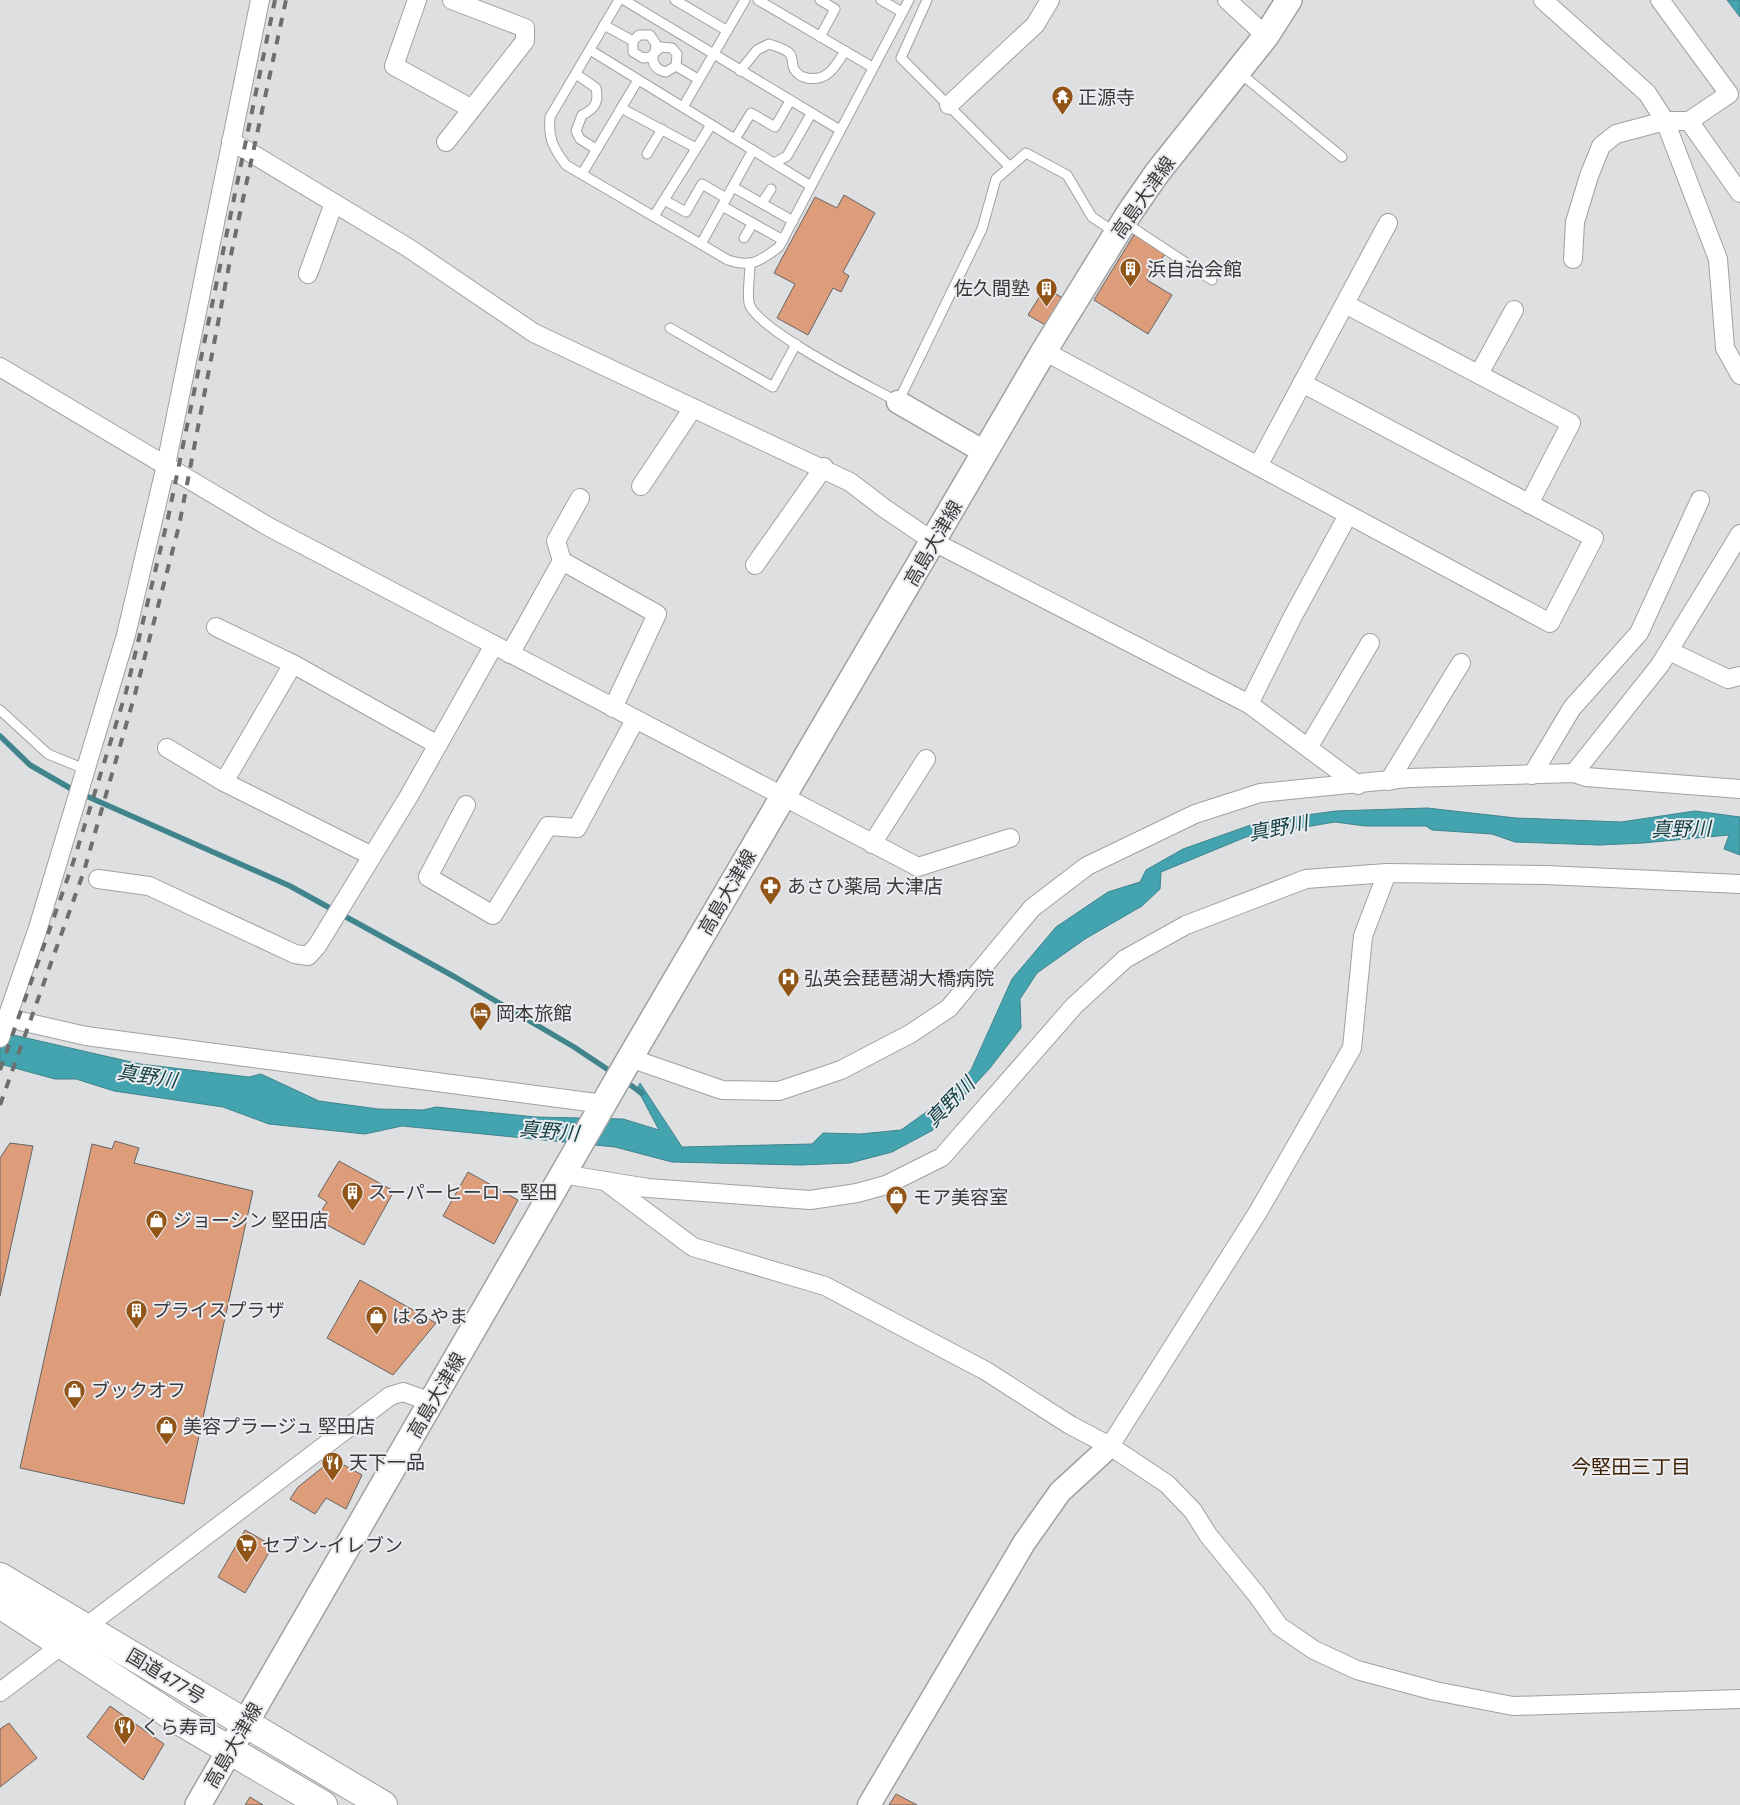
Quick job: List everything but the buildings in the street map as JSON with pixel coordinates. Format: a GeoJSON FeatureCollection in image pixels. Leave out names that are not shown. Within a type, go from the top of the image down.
{"type":"FeatureCollection","features":[{"type":"Feature","properties":{"kind":"highway","name":"国道477号"},"geometry":{"type":"LineString","coordinates":[[0,1577],[383,1805]]}},
{"type":"Feature","properties":{"kind":"highway","name":"国道477号"},"geometry":{"type":"LineString","coordinates":[[0,1604],[180,1721],[323,1805]]}},
{"type":"Feature","properties":{"kind":"main road","name":"高島大津線"},"geometry":{"type":"LineString","coordinates":[[198,1805],[630,1058],[934,542],[1044,351],[1120,228],[1158,173],[1266,36],[1289,0]]}},
{"type":"Feature","properties":{"kind":"street"},"geometry":{"type":"LineString","coordinates":[[260,0],[166,465],[126,635],[38,928],[4,1028],[86,1036],[604,1104]]}},
{"type":"Feature","properties":{"kind":"street"},"geometry":{"type":"LineString","coordinates":[[418,0],[394,66],[472,109]]}},
{"type":"Feature","properties":{"kind":"street"},"geometry":{"type":"LineString","coordinates":[[446,142],[525,41],[525,28],[452,0]]}},
{"type":"Feature","properties":{"kind":"street"},"geometry":{"type":"LineString","coordinates":[[949,106],[1035,25],[1050,0]]}},
{"type":"Feature","properties":{"kind":"street"},"geometry":{"type":"LineString","coordinates":[[1227,0],[1266,36]]}},
{"type":"Feature","properties":{"kind":"street"},"geometry":{"type":"LineString","coordinates":[[1543,0],[1647,93],[1665,121],[1718,259],[1725,348],[1740,375]]}},
{"type":"Feature","properties":{"kind":"street"},"geometry":{"type":"LineString","coordinates":[[1573,260],[1575,222],[1589,176],[1602,146],[1616,134],[1665,121],[1689,121],[1729,94],[1660,0]]}},
{"type":"Feature","properties":{"kind":"street"},"geometry":{"type":"LineString","coordinates":[[1689,121],[1740,193]]}},
{"type":"Feature","properties":{"kind":"street"},"geometry":{"type":"LineString","coordinates":[[231,141],[407,247],[534,333],[824,468],[850,482],[934,542],[1249,704],[1358,785]]}},
{"type":"Feature","properties":{"kind":"street"},"geometry":{"type":"LineString","coordinates":[[308,274],[334,203]]}},
{"type":"Feature","properties":{"kind":"street"},"geometry":{"type":"LineString","coordinates":[[1258,466],[1388,223]]}},
{"type":"Feature","properties":{"kind":"street"},"geometry":{"type":"LineString","coordinates":[[1345,304],[1571,423],[1529,504]]}},
{"type":"Feature","properties":{"kind":"street"},"geometry":{"type":"LineString","coordinates":[[1480,374],[1514,310]]}},
{"type":"Feature","properties":{"kind":"street"},"geometry":{"type":"LineString","coordinates":[[1044,351],[1550,623],[1594,538],[1302,383]]}},
{"type":"Feature","properties":{"kind":"street"},"geometry":{"type":"LineString","coordinates":[[0,367],[269,527],[782,798],[918,867],[1010,838]]}},
{"type":"Feature","properties":{"kind":"street"},"geometry":{"type":"LineString","coordinates":[[898,402],[986,453]]}},
{"type":"Feature","properties":{"kind":"street"},"geometry":{"type":"LineString","coordinates":[[641,486],[693,408]]}},
{"type":"Feature","properties":{"kind":"street"},"geometry":{"type":"LineString","coordinates":[[755,566],[824,468]]}},
{"type":"Feature","properties":{"kind":"street"},"geometry":{"type":"LineString","coordinates":[[580,498],[556,540],[562,561],[656,614],[614,708]]}},
{"type":"Feature","properties":{"kind":"street"},"geometry":{"type":"LineString","coordinates":[[1532,775],[1572,708],[1639,633],[1700,500]]}},
{"type":"Feature","properties":{"kind":"street"},"geometry":{"type":"LineString","coordinates":[[1249,704],[1292,618],[1348,515]]}},
{"type":"Feature","properties":{"kind":"street"},"geometry":{"type":"LineString","coordinates":[[1574,772],[1660,665],[1740,534]]}},
{"type":"Feature","properties":{"kind":"street"},"geometry":{"type":"LineString","coordinates":[[510,654],[562,561]]}},
{"type":"Feature","properties":{"kind":"street"},"geometry":{"type":"LineString","coordinates":[[216,627],[293,664],[438,745]]}},
{"type":"Feature","properties":{"kind":"street"},"geometry":{"type":"LineString","coordinates":[[1308,748],[1370,643]]}},
{"type":"Feature","properties":{"kind":"street"},"geometry":{"type":"LineString","coordinates":[[98,878],[149,886],[295,954],[308,956],[317,946],[372,856],[438,745],[494,645]]}},
{"type":"Feature","properties":{"kind":"street"},"geometry":{"type":"LineString","coordinates":[[1669,651],[1728,680],[1740,676]]}},
{"type":"Feature","properties":{"kind":"street"},"geometry":{"type":"LineString","coordinates":[[224,782],[293,664]]}},
{"type":"Feature","properties":{"kind":"street"},"geometry":{"type":"LineString","coordinates":[[1389,781],[1461,664]]}},
{"type":"Feature","properties":{"kind":"street"},"geometry":{"type":"LineString","coordinates":[[466,805],[428,877],[493,915],[548,826],[577,828],[635,720]]}},
{"type":"Feature","properties":{"kind":"street"},"geometry":{"type":"LineString","coordinates":[[168,748],[224,782],[372,856]]}},
{"type":"Feature","properties":{"kind":"street"},"geometry":{"type":"LineString","coordinates":[[872,844],[926,759]]}},
{"type":"Feature","properties":{"kind":"street"},"geometry":{"type":"LineString","coordinates":[[630,1058],[722,1090],[779,1090],[841,1070],[910,1034],[949,1008],[1032,908],[1087,866],[1195,814],[1260,793],[1472,775],[1532,775],[1574,772],[1586,778],[1740,789]]}},
{"type":"Feature","properties":{"kind":"street"},"geometry":{"type":"LineString","coordinates":[[565,1170],[605,1181],[648,1188],[810,1200],[857,1193],[886,1185],[942,1157],[1074,1006],[1125,959],[1186,925],[1306,878],[1387,873],[1556,875],[1740,884]]}},
{"type":"Feature","properties":{"kind":"street"},"geometry":{"type":"LineString","coordinates":[[869,1805],[1024,1543],[1060,1492],[1110,1446],[1258,1212],[1352,1048],[1363,936],[1387,873]]}},
{"type":"Feature","properties":{"kind":"street"},"geometry":{"type":"LineString","coordinates":[[605,1181],[693,1247],[825,1286],[986,1371],[1070,1424],[1110,1446],[1167,1484],[1193,1511],[1208,1534],[1258,1595],[1280,1626],[1314,1650],[1358,1670],[1435,1691],[1513,1706],[1740,1699]]}},
{"type":"Feature","properties":{"kind":"street"},"geometry":{"type":"LineString","coordinates":[[0,1692],[87,1628],[390,1396],[403,1392],[432,1402]]}},
{"type":"Feature","properties":{"kind":"lane"},"geometry":{"type":"LineString","coordinates":[[619,0],[550,117],[549,132],[553,148],[566,165],[728,260],[750,264],[772,253],[779,247],[872,67],[909,0]]}},
{"type":"Feature","properties":{"kind":"lane"},"geometry":{"type":"LineString","coordinates":[[624,0],[840,130]]}},
{"type":"Feature","properties":{"kind":"lane"},"geometry":{"type":"LineString","coordinates":[[675,0],[726,30]]}},
{"type":"Feature","properties":{"kind":"lane"},"geometry":{"type":"LineString","coordinates":[[683,107],[744,0]]}},
{"type":"Feature","properties":{"kind":"lane"},"geometry":{"type":"LineString","coordinates":[[758,0],[872,67]]}},
{"type":"Feature","properties":{"kind":"lane"},"geometry":{"type":"LineString","coordinates":[[820,0],[836,9],[820,37]]}},
{"type":"Feature","properties":{"kind":"lane"},"geometry":{"type":"LineString","coordinates":[[881,0],[902,12]]}},
{"type":"Feature","properties":{"kind":"lane"},"geometry":{"type":"LineString","coordinates":[[927,0],[901,58],[1010,167]]}},
{"type":"Feature","properties":{"kind":"lane"},"geometry":{"type":"LineString","coordinates":[[604,25],[634,41]]}},
{"type":"Feature","properties":{"kind":"lane"},"geometry":{"type":"LineString","coordinates":[[676,66],[666,72],[658,69],[653,63],[654,53],[656,44],[650,35],[638,36],[634,41],[632,48],[636,55],[646,58],[654,53],[661,47],[672,48],[677,54],[676,66]]}},
{"type":"Feature","properties":{"kind":"lane"},"geometry":{"type":"LineString","coordinates":[[740,71],[757,50],[769,44],[783,48],[791,55],[794,70],[802,77],[812,79],[824,77],[834,70],[845,51]]}},
{"type":"Feature","properties":{"kind":"lane"},"geometry":{"type":"LineString","coordinates":[[590,50],[811,186]]}},
{"type":"Feature","properties":{"kind":"lane"},"geometry":{"type":"LineString","coordinates":[[676,66],[698,79]]}},
{"type":"Feature","properties":{"kind":"lane"},"geometry":{"type":"LineString","coordinates":[[1238,71],[1342,157]]}},
{"type":"Feature","properties":{"kind":"lane"},"geometry":{"type":"LineString","coordinates":[[576,74],[596,88],[598,97],[596,105],[591,111],[582,115],[576,131],[580,139],[596,149]]}},
{"type":"Feature","properties":{"kind":"lane"},"geometry":{"type":"LineString","coordinates":[[582,174],[638,80]]}},
{"type":"Feature","properties":{"kind":"lane"},"geometry":{"type":"LineString","coordinates":[[735,139],[751,113],[775,127],[790,100]]}},
{"type":"Feature","properties":{"kind":"lane"},"geometry":{"type":"LineString","coordinates":[[621,108],[696,148]]}},
{"type":"Feature","properties":{"kind":"lane"},"geometry":{"type":"LineString","coordinates":[[774,163],[787,156],[812,114]]}},
{"type":"Feature","properties":{"kind":"lane"},"geometry":{"type":"LineString","coordinates":[[654,216],[711,124]]}},
{"type":"Feature","properties":{"kind":"lane"},"geometry":{"type":"LineString","coordinates":[[647,154],[662,129]]}},
{"type":"Feature","properties":{"kind":"lane"},"geometry":{"type":"LineString","coordinates":[[701,244],[753,150]]}},
{"type":"Feature","properties":{"kind":"lane"},"geometry":{"type":"LineString","coordinates":[[750,264],[749,304],[758,318],[796,344],[898,402],[982,229],[996,179],[1026,153],[1067,175],[1092,217],[1120,228],[1212,280]]}},
{"type":"Feature","properties":{"kind":"lane"},"geometry":{"type":"LineString","coordinates":[[664,200],[686,212],[702,184],[753,223],[783,240]]}},
{"type":"Feature","properties":{"kind":"lane"},"geometry":{"type":"LineString","coordinates":[[733,187],[793,221]]}},
{"type":"Feature","properties":{"kind":"lane"},"geometry":{"type":"LineString","coordinates":[[762,203],[771,189]]}},
{"type":"Feature","properties":{"kind":"lane"},"geometry":{"type":"LineString","coordinates":[[744,238],[753,223]]}},
{"type":"Feature","properties":{"kind":"lane"},"geometry":{"type":"LineString","coordinates":[[670,328],[773,387],[796,344]]}},
{"type":"Feature","properties":{"kind":"lane"},"geometry":{"type":"LineString","coordinates":[[0,710],[48,754],[87,770]]}},
{"type":"Feature","properties":{"kind":"water"},"geometry":{"type":"Polygon","coordinates":[[[1727,0],[1740,0],[1740,17],[1727,0]]]}},
{"type":"Feature","properties":{"kind":"water","name":"真野川"},"geometry":{"type":"Polygon","coordinates":[[[1427,808],[1516,818],[1621,822],[1695,811],[1740,817],[1740,855],[1724,849],[1729,835],[1599,845],[1515,842],[1492,834],[1432,830],[1426,826],[1365,826],[1335,822],[1246,837],[1161,872],[1160,889],[1142,906],[1085,939],[1037,973],[1020,999],[1021,1028],[990,1068],[933,1130],[892,1152],[850,1163],[801,1165],[672,1162],[615,1147],[402,1126],[365,1134],[269,1124],[223,1107],[114,1091],[76,1079],[55,1079],[0,1064],[0,1032],[140,1064],[249,1077],[261,1074],[319,1101],[378,1109],[423,1110],[436,1107],[536,1117],[623,1119],[659,1130],[641,1096],[636,1092],[640,1083],[682,1147],[812,1144],[823,1133],[860,1134],[901,1130],[946,1098],[971,1070],[1012,979],[1056,927],[1108,892],[1140,882],[1146,870],[1183,849],[1262,821],[1336,811],[1427,808]]]}},
{"type":"Feature","properties":{"kind":"waterway"},"geometry":{"type":"LineString","coordinates":[[0,736],[30,765],[75,791],[290,886],[455,977],[574,1047],[613,1073]]}},
{"type":"Feature","properties":{"kind":"waterway"},"geometry":{"type":"LineString","coordinates":[[623,1080],[642,1093]]}},
{"type":"Feature","properties":{"kind":"railway"},"geometry":{"type":"LineString","coordinates":[[0,1070],[73,863],[126,692],[168,518],[275,0]]}},
{"type":"Feature","properties":{"kind":"railway"},"geometry":{"type":"LineString","coordinates":[[0,1105],[84,871],[135,694],[179,526],[232,250],[286,0]]}},
{"type":"Feature","properties":{"kind":"place","name":"正源寺"},"geometry":{"type":"Point","coordinates":[1062,116]}},
{"type":"Feature","properties":{"kind":"place","name":"浜自治会館"},"geometry":{"type":"Point","coordinates":[1131,288]}},
{"type":"Feature","properties":{"kind":"place","name":"佐久間塾"},"geometry":{"type":"Point","coordinates":[1046,307]}},
{"type":"Feature","properties":{"kind":"place","name":"あさひ薬局 大津店"},"geometry":{"type":"Point","coordinates":[771,905]}},
{"type":"Feature","properties":{"kind":"place","name":"弘英会琵琶湖大橋病院"},"geometry":{"type":"Point","coordinates":[788,997]}},
{"type":"Feature","properties":{"kind":"place","name":"岡本旅館"},"geometry":{"type":"Point","coordinates":[480,1032]}},
{"type":"Feature","properties":{"kind":"place","name":"スーパーヒーロー堅田"},"geometry":{"type":"Point","coordinates":[352,1211]}},
{"type":"Feature","properties":{"kind":"place","name":"モア美容室"},"geometry":{"type":"Point","coordinates":[897,1216]}},
{"type":"Feature","properties":{"kind":"place","name":"ジョーシン 堅田店"},"geometry":{"type":"Point","coordinates":[157,1239]}},
{"type":"Feature","properties":{"kind":"place","name":"プライスプラザ"},"geometry":{"type":"Point","coordinates":[136,1329]}},
{"type":"Feature","properties":{"kind":"place","name":"はるやま"},"geometry":{"type":"Point","coordinates":[376,1335]}},
{"type":"Feature","properties":{"kind":"place","name":"ブックオフ"},"geometry":{"type":"Point","coordinates":[75,1409]}},
{"type":"Feature","properties":{"kind":"place","name":"美容プラージュ 堅田店"},"geometry":{"type":"Point","coordinates":[167,1445]}},
{"type":"Feature","properties":{"kind":"place","name":"天下一品"},"geometry":{"type":"Point","coordinates":[333,1481]}},
{"type":"Feature","properties":{"kind":"place","name":"セブン-イレブン"},"geometry":{"type":"Point","coordinates":[246,1564]}},
{"type":"Feature","properties":{"kind":"place","name":"くら寿司"},"geometry":{"type":"Point","coordinates":[125,1746]}},
{"type":"Feature","properties":{"kind":"district","name":"今堅田三丁目"},"geometry":{"type":"Point","coordinates":[1631,1467]}}]}
